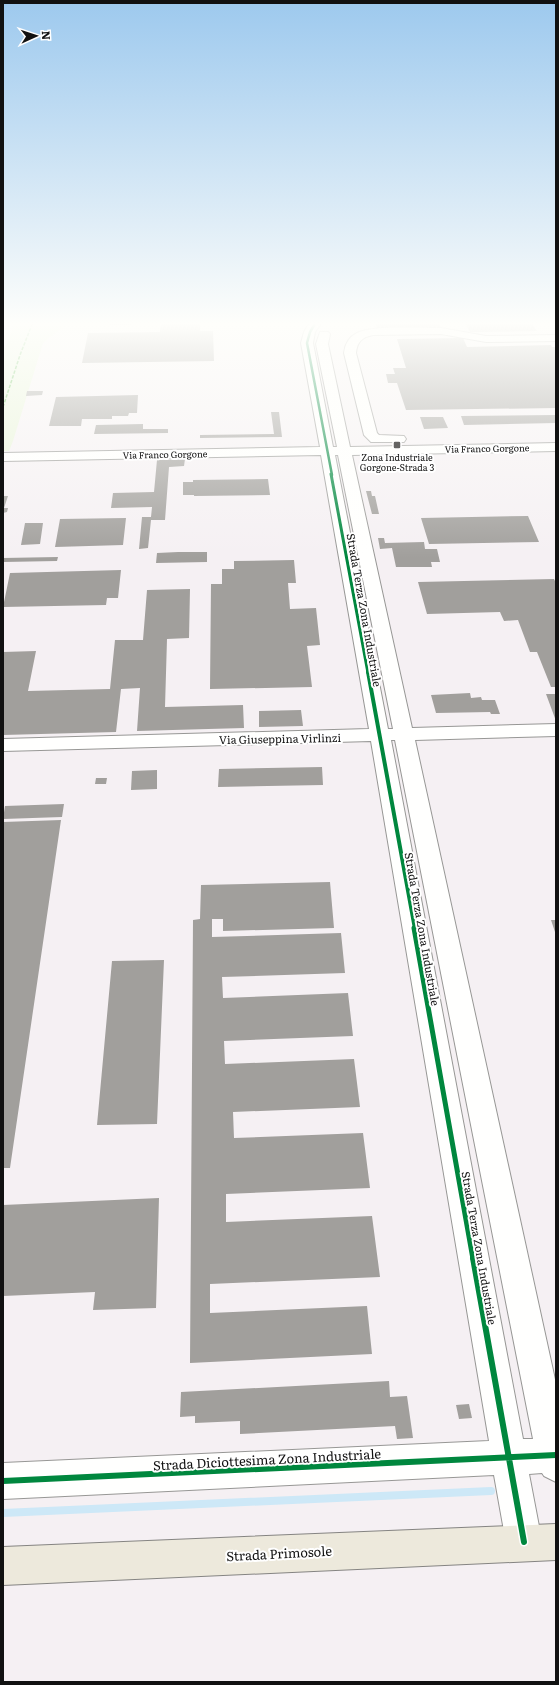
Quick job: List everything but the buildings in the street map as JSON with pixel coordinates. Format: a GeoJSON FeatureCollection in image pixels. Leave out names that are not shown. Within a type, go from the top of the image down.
{"type":"FeatureCollection","features":[{"type":"Feature","properties":{"kind":"main road","name":"Strada Primosole"},"geometry":{"type":"LineString","coordinates":[[3,1566],[540,1542]]}},
{"type":"Feature","properties":{"kind":"street","name":"Strada Terza Zona Industriale"},"geometry":{"type":"LineString","coordinates":[[322,401],[404,734],[555,1458]]}},
{"type":"Feature","properties":{"kind":"street"},"geometry":{"type":"LineString","coordinates":[[363,401],[371,436],[376,440],[556,436]]}},
{"type":"Feature","properties":{"kind":"street","name":"Via Franco Gorgone"},"geometry":{"type":"LineString","coordinates":[[3,457],[556,447]]}},
{"type":"Feature","properties":{"kind":"street","name":"Strada Terza Zona Industriale"},"geometry":{"type":"LineString","coordinates":[[336,451],[379,735],[508,1458],[540,1542]]}},
{"type":"Feature","properties":{"kind":"street","name":"Via Giuseppina Virlinzi"},"geometry":{"type":"LineString","coordinates":[[3,744],[556,730]]}},
{"type":"Feature","properties":{"kind":"street","name":"Strada Diciottesima Zona Industriale"},"geometry":{"type":"LineString","coordinates":[[3,1481],[508,1458],[555,1458]]}},
{"type":"Feature","properties":{"kind":"shaded area"},"geometry":{"type":"Polygon","coordinates":[[[3,401],[556,401],[556,1682],[3,1682],[3,401]]]}},
{"type":"Feature","properties":{"kind":"green space"},"geometry":{"type":"Polygon","coordinates":[[[3,401],[25,401],[9,451],[3,451],[3,401]]]}},
{"type":"Feature","properties":{"kind":"waterway"},"geometry":{"type":"LineString","coordinates":[[3,1513],[491,1491]]}},
{"type":"Feature","properties":{"kind":"marked path"},"geometry":{"type":"LineString","coordinates":[[3,407],[5,401]]}},
{"type":"Feature","properties":{"kind":"cycle path"},"geometry":{"type":"LineString","coordinates":[[318,401],[385,763],[524,1542]]}},
{"type":"Feature","properties":{"kind":"cycle path"},"geometry":{"type":"LineString","coordinates":[[3,1481],[556,1455]]}},
{"type":"Feature","properties":{"kind":"place","name":"Zona Industriale Gorgone-Strada 3"},"geometry":{"type":"Point","coordinates":[397,445]}}]}
